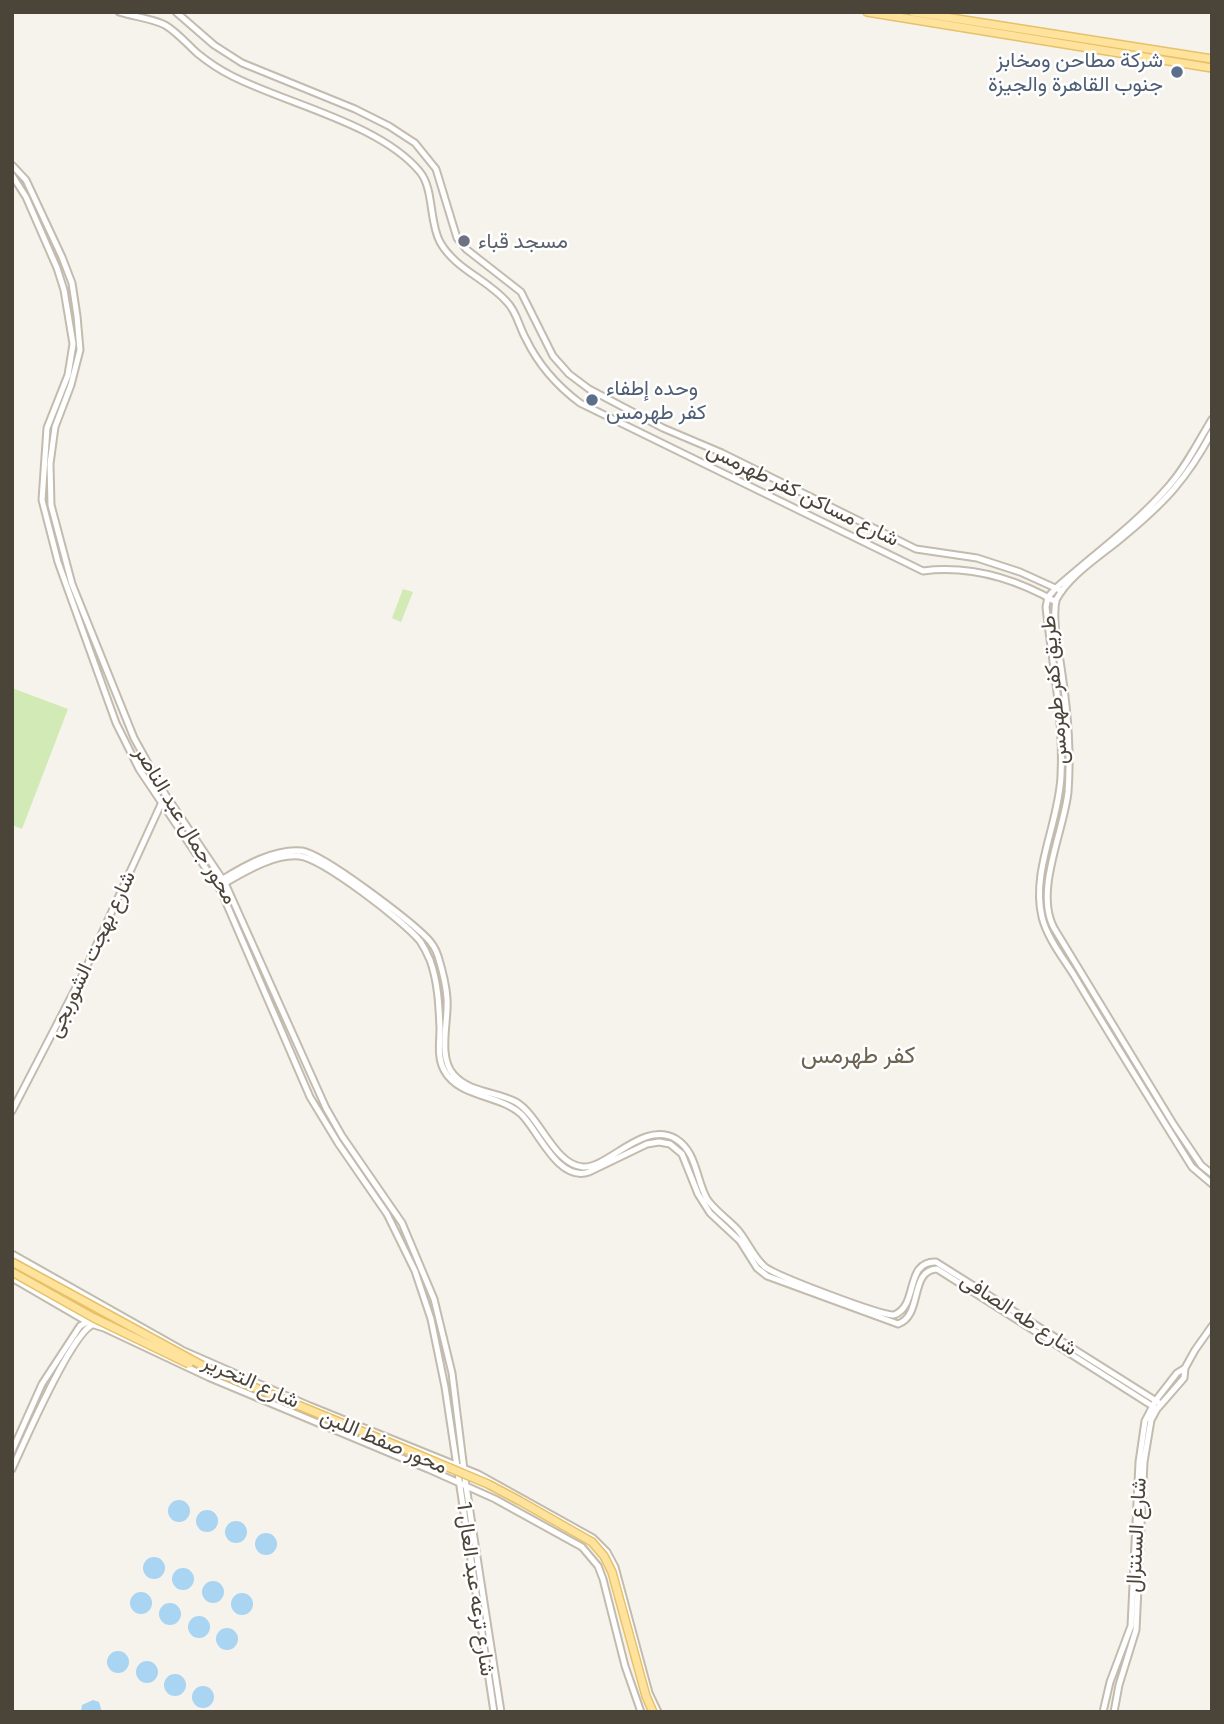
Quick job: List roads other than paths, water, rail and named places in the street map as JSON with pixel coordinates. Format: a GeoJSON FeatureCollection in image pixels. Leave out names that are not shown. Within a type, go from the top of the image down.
{"type":"FeatureCollection","features":[{"type":"Feature","properties":{"kind":"main road"},"geometry":{"type":"LineString","coordinates":[[867,12],[1212,68]]}},
{"type":"Feature","properties":{"kind":"main road"},"geometry":{"type":"LineString","coordinates":[[913,12],[1212,59]]}},
{"type":"Feature","properties":{"kind":"main road"},"geometry":{"type":"LineString","coordinates":[[1146,48],[1150,53],[1146,58]]}},
{"type":"Feature","properties":{"kind":"main road"},"geometry":{"type":"LineString","coordinates":[[1168,52],[1165,56],[1168,61]]}},
{"type":"Feature","properties":{"kind":"main road","name":"محور صفط اللبن"},"geometry":{"type":"LineString","coordinates":[[12,1262],[207,1368],[488,1484],[585,1537],[598,1549],[612,1572],[646,1696],[654,1712]]}},
{"type":"Feature","properties":{"kind":"main road","name":"محور صفط اللبن"},"geometry":{"type":"LineString","coordinates":[[12,1274],[91,1321],[211,1374],[487,1487],[584,1539],[597,1550],[607,1565],[644,1698],[654,1712]]}},
{"type":"Feature","properties":{"kind":"street"},"geometry":{"type":"LineString","coordinates":[[119,12],[163,24],[200,56],[225,72],[366,133],[399,152],[416,167],[425,181],[435,230],[444,249],[454,261],[507,301],[540,365],[580,403],[922,571],[948,568],[971,570],[1015,582],[1056,602]]}},
{"type":"Feature","properties":{"kind":"street","name":"شارع مساكن كفر طهرمس"},"geometry":{"type":"LineString","coordinates":[[176,12],[214,45],[242,63],[349,106],[389,126],[415,143],[436,169],[457,238],[466,249],[522,292],[553,356],[569,374],[589,389],[663,428],[722,453],[916,549],[977,558],[1062,591]]}},
{"type":"Feature","properties":{"kind":"street","name":"محور جمال عبد الناصر"},"geometry":{"type":"LineString","coordinates":[[12,165],[26,180],[72,283],[80,350],[74,376],[53,435],[50,464],[51,505],[72,584],[134,738],[165,794],[224,881],[326,1108],[402,1223],[428,1280],[452,1373],[464,1469]]}},
{"type":"Feature","properties":{"kind":"street","name":"محور جمال عبد الناصر"},"geometry":{"type":"LineString","coordinates":[[12,175],[26,197],[63,282],[73,344],[68,375],[47,428],[42,500],[58,562],[116,723],[139,769],[221,891],[310,1097],[387,1214],[415,1271],[439,1354],[457,1467]]}},
{"type":"Feature","properties":{"kind":"street"},"geometry":{"type":"LineString","coordinates":[[48,246],[56,243]]}},
{"type":"Feature","properties":{"kind":"street","name":"طريق كفر طهرمس"},"geometry":{"type":"LineString","coordinates":[[1212,419],[1185,464],[1160,496],[1055,587],[1048,597],[1046,607],[1060,714],[1062,774],[1056,817],[1040,883],[1043,921],[1192,1167],[1212,1184]]}},
{"type":"Feature","properties":{"kind":"street","name":"طريق كفر طهرمس"},"geometry":{"type":"LineString","coordinates":[[1212,432],[1209,442],[1180,484],[1062,591],[1056,602],[1070,757],[1066,809],[1049,882],[1051,922],[1174,1125],[1201,1165],[1212,1174]]}},
{"type":"Feature","properties":{"kind":"street"},"geometry":{"type":"LineString","coordinates":[[1204,448],[1212,450]]}},
{"type":"Feature","properties":{"kind":"street","name":"شارع بهجت الشوربجى"},"geometry":{"type":"LineString","coordinates":[[12,1111],[85,970],[165,794]]}},
{"type":"Feature","properties":{"kind":"street"},"geometry":{"type":"LineString","coordinates":[[224,881],[273,860],[292,856],[306,857],[326,866],[346,880],[406,928],[421,943],[430,960],[439,997],[439,1055],[445,1073],[461,1087],[506,1104],[517,1111],[526,1119],[549,1152],[584,1174],[653,1142],[670,1144],[685,1152],[698,1194],[710,1213],[740,1241],[762,1272],[787,1280]]}},
{"type":"Feature","properties":{"kind":"street","name":"شارع التحرير"},"geometry":{"type":"LineString","coordinates":[[12,1254],[199,1358],[490,1480],[586,1532],[604,1548],[615,1567],[654,1712]]}},
{"type":"Feature","properties":{"kind":"street","name":"شارع طه الصافى"},"geometry":{"type":"LineString","coordinates":[[787,1280],[888,1315],[898,1314],[907,1303],[919,1268],[924,1263],[936,1262],[1040,1332]]}},
{"type":"Feature","properties":{"kind":"street","name":"شارع طه الصافى"},"geometry":{"type":"LineString","coordinates":[[787,1280],[895,1324],[903,1323],[912,1310],[923,1275],[929,1270],[937,1269],[1156,1405]]}},
{"type":"Feature","properties":{"kind":"street","name":"شارع التحرير"},"geometry":{"type":"LineString","coordinates":[[12,1274],[22,1284],[91,1321],[208,1377],[466,1486],[558,1533],[589,1553],[603,1579],[640,1712]]}},
{"type":"Feature","properties":{"kind":"street"},"geometry":{"type":"LineString","coordinates":[[12,1451],[42,1384],[69,1348],[91,1321],[113,1323],[119,1313]]}},
{"type":"Feature","properties":{"kind":"street","name":"شارع السنترال"},"geometry":{"type":"LineString","coordinates":[[1114,1712],[1132,1637],[1139,1462],[1145,1421],[1177,1373],[1185,1368],[1212,1326]]}},
{"type":"Feature","properties":{"kind":"street"},"geometry":{"type":"LineString","coordinates":[[12,1469],[69,1348]]}},
{"type":"Feature","properties":{"kind":"street","name":"شارع ترعه عبد العال 1"},"geometry":{"type":"LineString","coordinates":[[457,1467],[481,1600]]}},
{"type":"Feature","properties":{"kind":"street","name":"شارع ترعه عبد العال 1"},"geometry":{"type":"LineString","coordinates":[[464,1469],[494,1712]]}},
{"type":"Feature","properties":{"kind":"street","name":"شارع السنترال"},"geometry":{"type":"LineString","coordinates":[[1103,1712],[1114,1670],[1132,1637]]}},
{"type":"Feature","properties":{"kind":"street","name":"شارع ترعه عبد العال 1"},"geometry":{"type":"LineString","coordinates":[[489,1656],[501,1712]]}},
{"type":"Feature","properties":{"kind":"water"},"geometry":{"type":"Polygon","coordinates":[[[179,1500],[187,1503],[190,1511],[187,1519],[179,1522],[171,1519],[168,1511],[171,1503],[179,1500]]]}},
{"type":"Feature","properties":{"kind":"water"},"geometry":{"type":"Polygon","coordinates":[[[207,1510],[215,1513],[218,1521],[215,1529],[207,1532],[199,1529],[196,1521],[199,1513],[207,1510]]]}},
{"type":"Feature","properties":{"kind":"water"},"geometry":{"type":"Polygon","coordinates":[[[236,1521],[244,1524],[247,1532],[244,1540],[236,1543],[228,1540],[225,1532],[228,1524],[236,1521]]]}},
{"type":"Feature","properties":{"kind":"water"},"geometry":{"type":"Polygon","coordinates":[[[266,1533],[274,1536],[277,1544],[274,1552],[266,1555],[258,1552],[255,1544],[258,1536],[266,1533]]]}},
{"type":"Feature","properties":{"kind":"water"},"geometry":{"type":"Polygon","coordinates":[[[154,1557],[162,1560],[165,1568],[162,1576],[154,1579],[146,1576],[143,1568],[146,1560],[154,1557]]]}},
{"type":"Feature","properties":{"kind":"water"},"geometry":{"type":"Polygon","coordinates":[[[183,1568],[191,1571],[194,1579],[191,1587],[183,1590],[175,1587],[172,1579],[175,1571],[183,1568]]]}},
{"type":"Feature","properties":{"kind":"water"},"geometry":{"type":"Polygon","coordinates":[[[213,1581],[221,1584],[224,1592],[221,1600],[213,1603],[205,1600],[202,1592],[205,1584],[213,1581]]]}},
{"type":"Feature","properties":{"kind":"water"},"geometry":{"type":"Polygon","coordinates":[[[141,1592],[149,1595],[152,1603],[149,1611],[141,1614],[133,1611],[130,1603],[133,1595],[141,1592]]]}},
{"type":"Feature","properties":{"kind":"water"},"geometry":{"type":"Polygon","coordinates":[[[242,1593],[250,1596],[253,1604],[250,1612],[242,1615],[234,1612],[231,1604],[234,1596],[242,1593]]]}},
{"type":"Feature","properties":{"kind":"water"},"geometry":{"type":"Polygon","coordinates":[[[170,1603],[178,1606],[181,1614],[178,1622],[170,1625],[162,1622],[159,1614],[162,1606],[170,1603]]]}},
{"type":"Feature","properties":{"kind":"water"},"geometry":{"type":"Polygon","coordinates":[[[199,1616],[207,1619],[210,1627],[207,1635],[199,1638],[191,1635],[188,1627],[191,1619],[199,1616]]]}},
{"type":"Feature","properties":{"kind":"water"},"geometry":{"type":"Polygon","coordinates":[[[227,1628],[235,1631],[238,1639],[235,1647],[227,1650],[219,1647],[216,1639],[219,1631],[227,1628]]]}},
{"type":"Feature","properties":{"kind":"water"},"geometry":{"type":"Polygon","coordinates":[[[118,1651],[126,1654],[129,1662],[126,1670],[118,1673],[110,1670],[107,1662],[110,1654],[118,1651]]]}},
{"type":"Feature","properties":{"kind":"water"},"geometry":{"type":"Polygon","coordinates":[[[147,1661],[155,1664],[158,1672],[155,1680],[147,1683],[139,1680],[136,1672],[139,1664],[147,1661]]]}},
{"type":"Feature","properties":{"kind":"water"},"geometry":{"type":"Polygon","coordinates":[[[175,1674],[183,1677],[186,1685],[183,1693],[175,1696],[167,1693],[164,1685],[167,1677],[175,1674]]]}},
{"type":"Feature","properties":{"kind":"water"},"geometry":{"type":"Polygon","coordinates":[[[203,1686],[211,1689],[214,1697],[211,1705],[203,1708],[195,1705],[192,1697],[195,1689],[203,1686]]]}},
{"type":"Feature","properties":{"kind":"water"},"geometry":{"type":"Polygon","coordinates":[[[93,1700],[99,1702],[102,1712],[81,1712],[82,1705],[93,1700]]]}},
{"type":"Feature","properties":{"kind":"place","name":"شركة مطاحن ومخابز جنوب القاهرة والجيزة"},"geometry":{"type":"Point","coordinates":[1177,72]}},
{"type":"Feature","properties":{"kind":"place","name":"مسجد قباء"},"geometry":{"type":"Point","coordinates":[464,241]}},
{"type":"Feature","properties":{"kind":"place","name":"وحده إطفاء كفر طهرمس"},"geometry":{"type":"Point","coordinates":[592,400]}},
{"type":"Feature","properties":{"kind":"district","name":"كفر طهرمس"},"geometry":{"type":"Point","coordinates":[858,1055]}}]}
